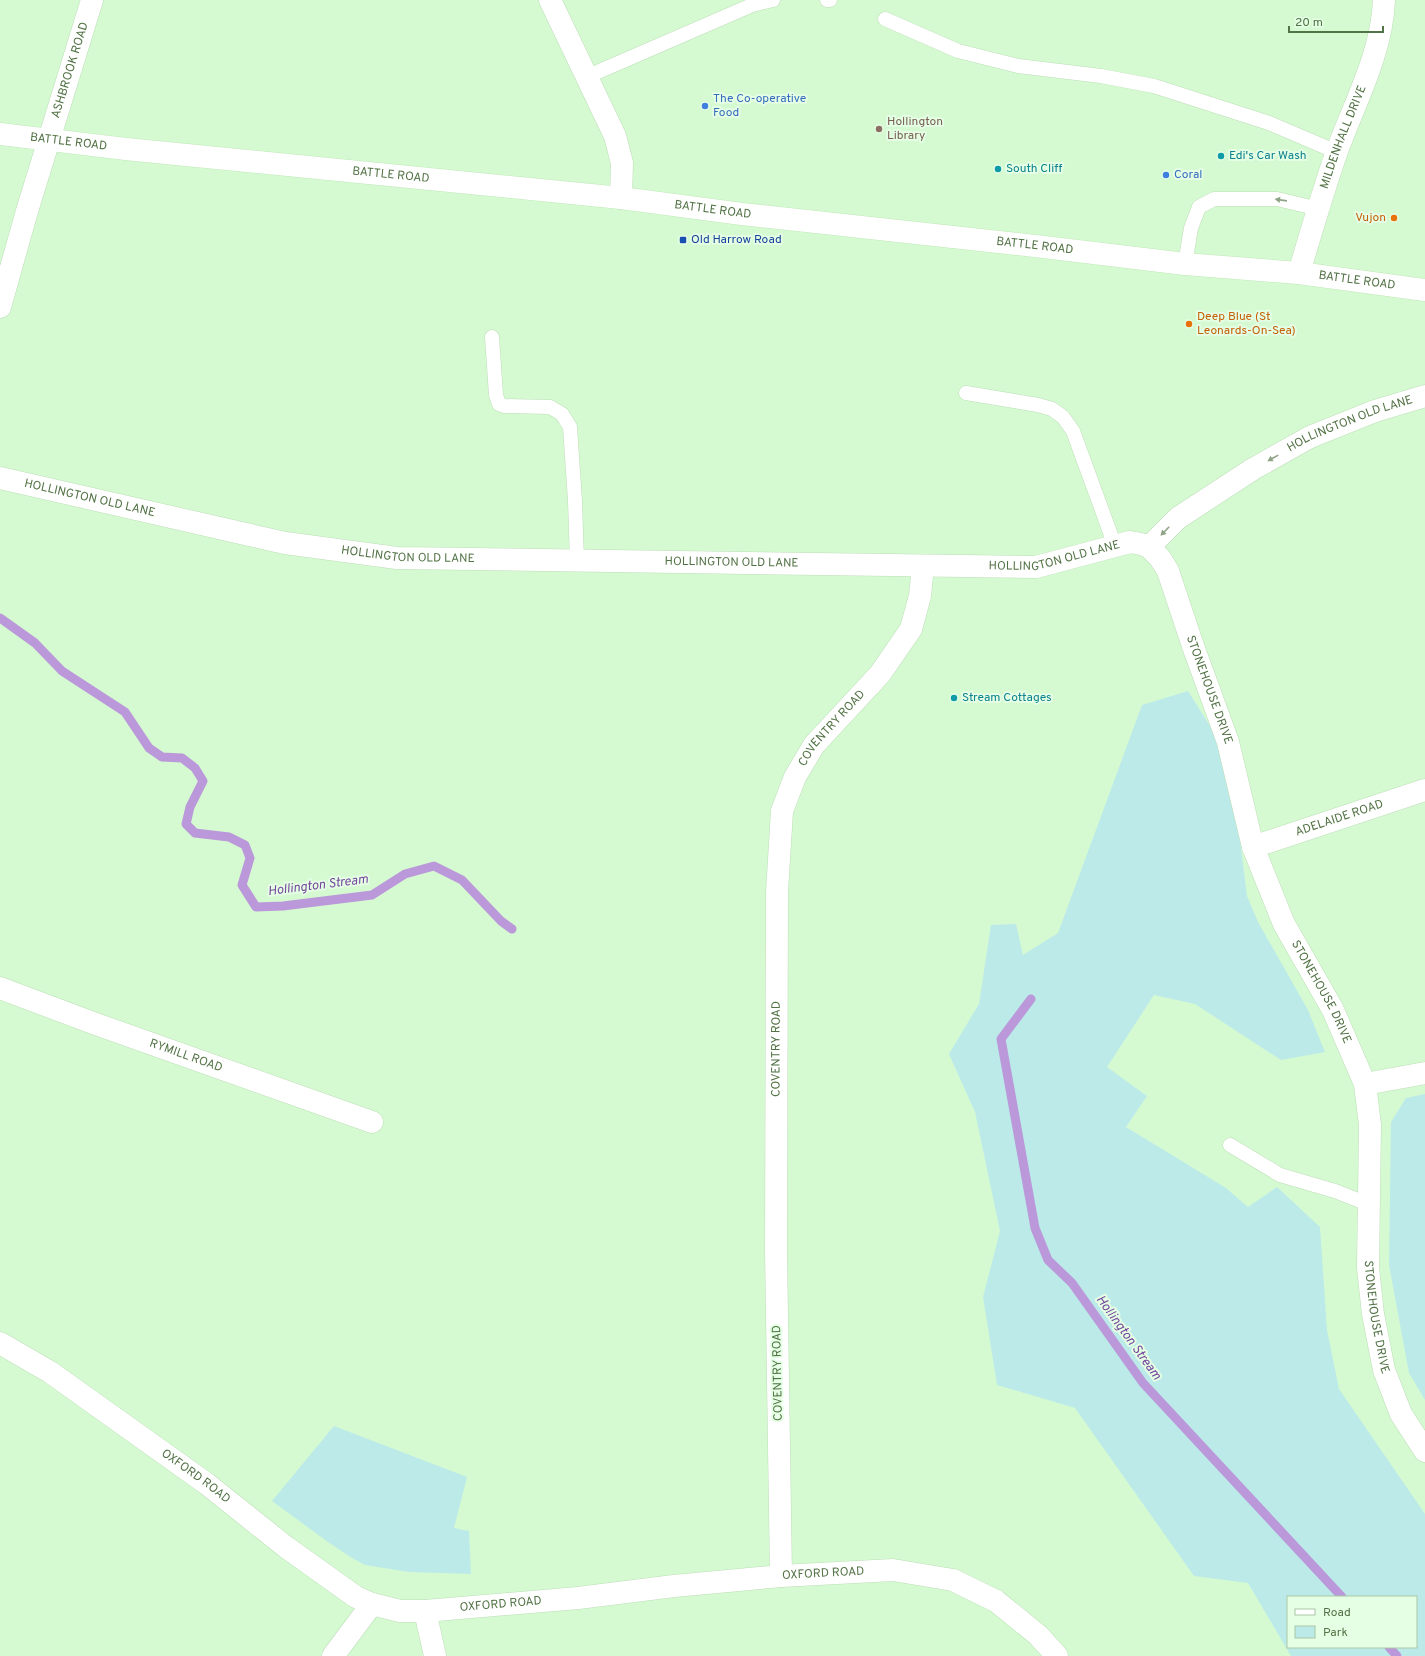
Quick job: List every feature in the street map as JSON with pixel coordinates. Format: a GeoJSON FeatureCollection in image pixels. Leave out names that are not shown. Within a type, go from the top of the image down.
{"type":"FeatureCollection","features":[{"type":"Feature","properties":{"kind":"street","name":"ASHBROOK ROAD"},"geometry":{"type":"LineString","coordinates":[[0,307],[20,233],[92,0]]}},
{"type":"Feature","properties":{"kind":"street"},"geometry":{"type":"LineString","coordinates":[[550,0],[615,136],[622,163],[622,198]]}},
{"type":"Feature","properties":{"kind":"street","name":"MILDENHALL DRIVE"},"geometry":{"type":"LineString","coordinates":[[1299,273],[1337,152],[1371,63],[1383,20],[1384,0]]}},
{"type":"Feature","properties":{"kind":"street","name":"BATTLE ROAD"},"geometry":{"type":"LineString","coordinates":[[0,134],[126,149],[622,198],[742,214],[1185,264],[1299,273],[1425,290]]}},
{"type":"Feature","properties":{"kind":"street","name":"HOLLINGTON OLD LANE"},"geometry":{"type":"LineString","coordinates":[[0,478],[285,544],[397,558],[1036,567],[1130,542],[1141,544],[1149,548],[1178,518],[1253,469],[1310,437],[1375,412],[1425,396]]}},
{"type":"Feature","properties":{"kind":"street","name":"STONEHOUSE DRIVE"},"geometry":{"type":"LineString","coordinates":[[1149,548],[1160,558],[1168,570],[1193,646],[1228,742],[1253,847],[1284,924],[1333,1010],[1365,1084],[1370,1125],[1368,1204],[1369,1276],[1373,1314],[1384,1370],[1401,1414],[1425,1451]]}},
{"type":"Feature","properties":{"kind":"street","name":"COVENTRY ROAD"},"geometry":{"type":"LineString","coordinates":[[782,1576],[776,1235],[777,892],[782,812],[795,777],[814,745],[880,674],[911,629],[920,596],[923,566]]}},
{"type":"Feature","properties":{"kind":"street","name":"ADELAIDE ROAD"},"geometry":{"type":"LineString","coordinates":[[1253,847],[1425,790]]}},
{"type":"Feature","properties":{"kind":"street","name":"RYMILL ROAD"},"geometry":{"type":"LineString","coordinates":[[0,988],[93,1023],[372,1122]]}},
{"type":"Feature","properties":{"kind":"street"},"geometry":{"type":"LineString","coordinates":[[1365,1084],[1425,1073]]}},
{"type":"Feature","properties":{"kind":"street","name":"OXFORD ROAD"},"geometry":{"type":"LineString","coordinates":[[0,1343],[50,1372],[207,1484],[292,1551],[356,1597],[372,1604],[400,1611],[425,1611],[578,1598],[674,1586],[782,1576],[893,1570],[953,1580],[996,1601],[1038,1635],[1057,1656]]}},
{"type":"Feature","properties":{"kind":"street"},"geometry":{"type":"LineString","coordinates":[[333,1656],[372,1604]]}},
{"type":"Feature","properties":{"kind":"street"},"geometry":{"type":"LineString","coordinates":[[425,1611],[435,1656]]}},
{"type":"Feature","properties":{"kind":"lane"},"geometry":{"type":"LineString","coordinates":[[586,77],[752,5],[773,0]]}},
{"type":"Feature","properties":{"kind":"lane"},"geometry":{"type":"LineString","coordinates":[[886,19],[965,53],[1018,66],[1101,76],[1154,86],[1269,123],[1337,152]]}},
{"type":"Feature","properties":{"kind":"lane"},"geometry":{"type":"LineString","coordinates":[[1185,264],[1191,228],[1199,207],[1214,199],[1277,199],[1318,209]]}},
{"type":"Feature","properties":{"kind":"lane"},"geometry":{"type":"LineString","coordinates":[[492,337],[496,395],[499,404],[504,406],[550,407],[562,414],[570,427],[577,561]]}},
{"type":"Feature","properties":{"kind":"lane"},"geometry":{"type":"LineString","coordinates":[[966,393],[1038,405],[1052,409],[1063,417],[1073,431],[1115,546]]}},
{"type":"Feature","properties":{"kind":"lane"},"geometry":{"type":"LineString","coordinates":[[1230,1145],[1280,1175],[1335,1191],[1368,1204]]}},
{"type":"Feature","properties":{"kind":"shaded area"},"geometry":{"type":"Polygon","coordinates":[[[0,0],[1425,0],[1425,1656],[0,1656],[0,0]]]}},
{"type":"Feature","properties":{"kind":"green space"},"geometry":{"type":"Polygon","coordinates":[[[1188,691],[1215,734],[1240,840],[1247,896],[1258,922],[1308,1010],[1325,1052],[1281,1060],[1195,1004],[1154,995],[1107,1067],[1147,1096],[1126,1127],[1226,1188],[1248,1207],[1277,1187],[1320,1227],[1327,1330],[1339,1389],[1425,1514],[1425,1656],[1291,1656],[1248,1583],[1194,1576],[1075,1408],[997,1385],[983,1297],[1000,1231],[975,1112],[949,1054],[979,1004],[991,925],[1016,924],[1023,955],[1058,933],[1142,705],[1188,691]]]}},
{"type":"Feature","properties":{"kind":"green space"},"geometry":{"type":"Polygon","coordinates":[[[1425,1094],[1425,1400],[1409,1373],[1389,1265],[1391,1122],[1406,1098],[1425,1094]]]}},
{"type":"Feature","properties":{"kind":"green space"},"geometry":{"type":"Polygon","coordinates":[[[334,1426],[467,1477],[454,1528],[469,1531],[471,1574],[409,1572],[365,1565],[328,1542],[272,1501],[334,1426]]]}},
{"type":"Feature","properties":{"kind":"waterway","name":"Hollington Stream"},"geometry":{"type":"LineString","coordinates":[[0,618],[35,643],[62,671],[125,712],[149,748],[162,757],[182,758],[195,768],[203,781],[190,807],[186,824],[195,833],[229,837],[245,845],[250,858],[242,885],[256,907],[283,906],[372,895],[405,874],[434,866],[462,880],[501,921],[512,929]]}},
{"type":"Feature","properties":{"kind":"waterway","name":"Hollington Stream"},"geometry":{"type":"LineString","coordinates":[[1031,999],[1001,1039],[1035,1228],[1048,1260],[1072,1283],[1143,1383],[1341,1596]]}},
{"type":"Feature","properties":{"kind":"waterway","name":"Hollington Stream"},"geometry":{"type":"LineString","coordinates":[[1390,1648],[1397,1656]]}},
{"type":"Feature","properties":{"kind":"place","name":"The Co-operative Food"},"geometry":{"type":"Point","coordinates":[705,106]}},
{"type":"Feature","properties":{"kind":"place","name":"Hollington Library"},"geometry":{"type":"Point","coordinates":[879,129]}},
{"type":"Feature","properties":{"kind":"place","name":"Edi's Car Wash"},"geometry":{"type":"Point","coordinates":[1221,156]}},
{"type":"Feature","properties":{"kind":"place","name":"South Cliff"},"geometry":{"type":"Point","coordinates":[998,169]}},
{"type":"Feature","properties":{"kind":"place","name":"Coral"},"geometry":{"type":"Point","coordinates":[1166,175]}},
{"type":"Feature","properties":{"kind":"place","name":"Vujon"},"geometry":{"type":"Point","coordinates":[1394,218]}},
{"type":"Feature","properties":{"kind":"place","name":"Old Harrow Road"},"geometry":{"type":"Point","coordinates":[683,240]}},
{"type":"Feature","properties":{"kind":"place","name":"Deep Blue (St Leonards-On-Sea)"},"geometry":{"type":"Point","coordinates":[1189,324]}},
{"type":"Feature","properties":{"kind":"place","name":"Stream Cottages"},"geometry":{"type":"Point","coordinates":[954,698]}}]}
